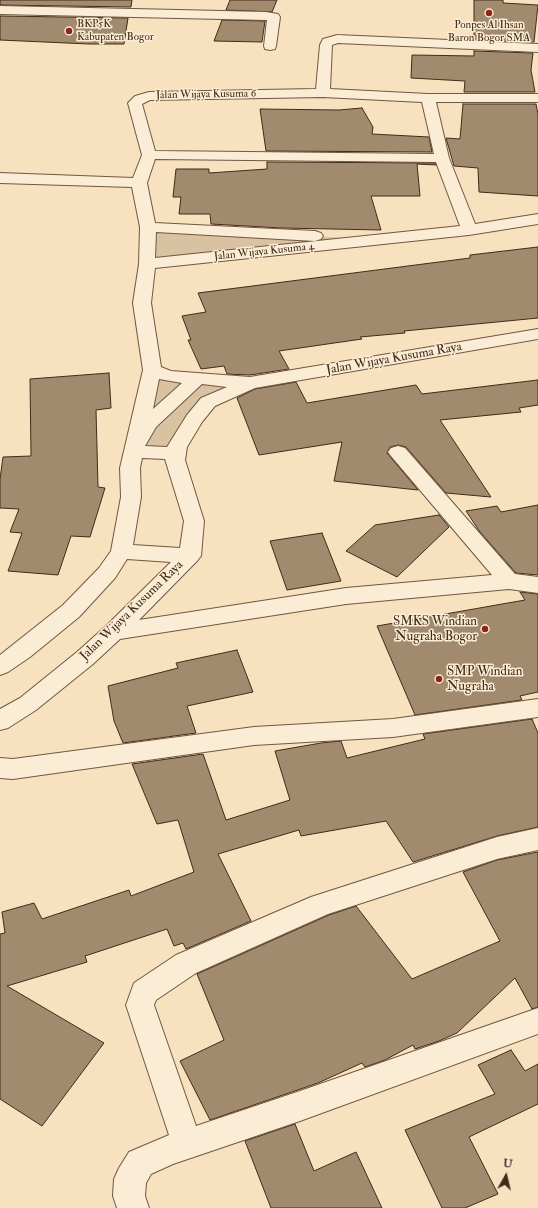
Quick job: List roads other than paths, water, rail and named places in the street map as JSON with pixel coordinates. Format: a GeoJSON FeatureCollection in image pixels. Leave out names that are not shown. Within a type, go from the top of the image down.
{"type":"FeatureCollection","features":[{"type":"Feature","properties":{"kind":"street"},"geometry":{"type":"LineString","coordinates":[[0,10],[274,17],[270,46]]}},
{"type":"Feature","properties":{"kind":"street"},"geometry":{"type":"LineString","coordinates":[[323,93],[326,45],[328,42],[336,39],[538,48]]}},
{"type":"Feature","properties":{"kind":"street","name":"Jalan Wijaya Kusuma 6"},"geometry":{"type":"LineString","coordinates":[[149,156],[135,103],[140,99],[150,96],[323,93],[428,98],[538,98]]}},
{"type":"Feature","properties":{"kind":"street"},"geometry":{"type":"LineString","coordinates":[[428,98],[442,158],[469,230]]}},
{"type":"Feature","properties":{"kind":"street"},"geometry":{"type":"LineString","coordinates":[[134,452],[152,370],[142,303],[147,264],[148,227],[139,183],[149,156],[442,158]]}},
{"type":"Feature","properties":{"kind":"street"},"geometry":{"type":"LineString","coordinates":[[0,178],[139,183]]}},
{"type":"Feature","properties":{"kind":"street","name":"Jalan Wijaya Kusuma 4"},"geometry":{"type":"LineString","coordinates":[[147,264],[469,230],[538,219]]}},
{"type":"Feature","properties":{"kind":"street","name":"Jalan Wijaya Kusuma 4"},"geometry":{"type":"LineString","coordinates":[[148,227],[382,240]]}},
{"type":"Feature","properties":{"kind":"street","name":"Jalan Wijaya Kusuma Raya"},"geometry":{"type":"LineString","coordinates":[[0,720],[28,704],[85,658],[114,632],[190,556],[194,521],[175,460],[177,447],[194,419],[208,402],[250,384],[538,334]]}},
{"type":"Feature","properties":{"kind":"street","name":"Jalan Wijaya Kusuma Raya"},"geometry":{"type":"LineString","coordinates":[[152,370],[168,376],[250,384]]}},
{"type":"Feature","properties":{"kind":"street"},"geometry":{"type":"LineString","coordinates":[[0,666],[22,651],[71,611],[107,573],[121,551],[131,498],[130,468],[136,444],[149,423],[197,379]]}},
{"type":"Feature","properties":{"kind":"street"},"geometry":{"type":"LineString","coordinates":[[134,452],[176,453]]}},
{"type":"Feature","properties":{"kind":"street"},"geometry":{"type":"LineString","coordinates":[[398,452],[509,581]]}},
{"type":"Feature","properties":{"kind":"street"},"geometry":{"type":"LineString","coordinates":[[121,551],[190,556]]}},
{"type":"Feature","properties":{"kind":"street"},"geometry":{"type":"LineString","coordinates":[[114,632],[346,596],[509,581],[538,585]]}},
{"type":"Feature","properties":{"kind":"street"},"geometry":{"type":"LineString","coordinates":[[0,768],[13,769],[254,736],[393,728],[538,708]]}},
{"type":"Feature","properties":{"kind":"street"},"geometry":{"type":"LineString","coordinates":[[187,1144],[140,1005],[144,992],[186,964],[321,905],[497,848],[538,839]]}},
{"type":"Feature","properties":{"kind":"street"},"geometry":{"type":"LineString","coordinates":[[133,1208],[129,1196],[130,1178],[140,1163],[169,1150],[300,1106],[538,1020]]}},
{"type":"Feature","properties":{"kind":"place","name":"Ponpes Al Ihsan Baron Bogor SMA"},"geometry":{"type":"Point","coordinates":[489,13]}},
{"type":"Feature","properties":{"kind":"place","name":"BKP5K Kabupaten Bogor"},"geometry":{"type":"Point","coordinates":[69,31]}},
{"type":"Feature","properties":{"kind":"place","name":"SMKS Windian Nugraha Bogor"},"geometry":{"type":"Point","coordinates":[485,629]}},
{"type":"Feature","properties":{"kind":"place","name":"SMP Windian Nugraha"},"geometry":{"type":"Point","coordinates":[439,679]}}]}
